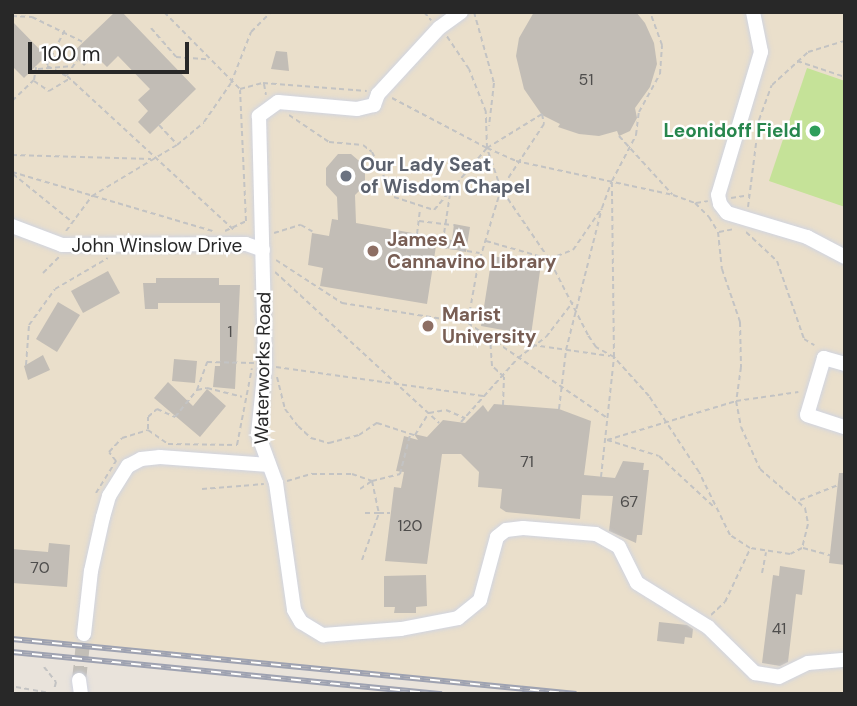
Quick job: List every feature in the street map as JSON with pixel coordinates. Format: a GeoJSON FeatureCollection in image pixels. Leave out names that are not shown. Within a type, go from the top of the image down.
{"type":"FeatureCollection","features":[{"type":"Feature","properties":{"kind":"lane"},"geometry":{"type":"LineString","coordinates":[[753,12],[761,52],[718,195],[727,213],[807,237],[845,257]]}},
{"type":"Feature","properties":{"kind":"lane"},"geometry":{"type":"LineString","coordinates":[[264,111],[278,102],[357,108],[374,105],[378,94],[439,28],[470,13]]}},
{"type":"Feature","properties":{"kind":"lane","name":"Waterworks Road"},"geometry":{"type":"LineString","coordinates":[[84,634],[91,571],[103,517],[109,496],[128,466],[160,457],[269,465],[258,434],[271,364],[263,243],[264,111]]}},
{"type":"Feature","properties":{"kind":"lane","name":"John Winslow Drive"},"geometry":{"type":"LineString","coordinates":[[12,226],[61,250],[263,243]]}},
{"type":"Feature","properties":{"kind":"lane"},"geometry":{"type":"LineString","coordinates":[[845,364],[824,358],[807,415],[845,427]]}},
{"type":"Feature","properties":{"kind":"lane"},"geometry":{"type":"LineString","coordinates":[[269,465],[276,483],[294,610],[313,632],[323,635],[401,629],[458,618],[480,600],[497,537],[506,530],[523,528],[596,534],[619,547],[644,589],[702,623],[755,673],[779,677],[808,663],[845,660]]}},
{"type":"Feature","properties":{"kind":"path"},"geometry":{"type":"LineString","coordinates":[[164,12],[231,83],[240,89],[263,83],[378,94],[425,113],[516,161],[673,195],[695,203],[718,232],[722,270],[743,343],[736,401],[747,450],[760,469],[799,500],[808,524],[802,548]]}},
{"type":"Feature","properties":{"kind":"path"},"geometry":{"type":"LineString","coordinates":[[43,273],[61,250],[72,222],[92,196],[177,145],[204,122],[231,83],[251,32],[271,12]]}},
{"type":"Feature","properties":{"kind":"path"},"geometry":{"type":"LineString","coordinates":[[424,12],[469,69],[478,89],[489,130],[487,148]]}},
{"type":"Feature","properties":{"kind":"path"},"geometry":{"type":"LineString","coordinates":[[479,12],[470,13],[494,83],[487,148],[501,189],[549,259],[574,301],[596,347],[614,357],[664,421],[699,472],[730,535],[750,548],[790,554],[802,548],[830,555]]}},
{"type":"Feature","properties":{"kind":"path"},"geometry":{"type":"LineString","coordinates":[[559,409],[566,349],[602,208],[612,181],[636,135],[635,121],[651,95],[662,61],[657,24],[650,12]]}},
{"type":"Feature","properties":{"kind":"path"},"geometry":{"type":"LineString","coordinates":[[12,16],[24,15],[65,30],[83,42]]}},
{"type":"Feature","properties":{"kind":"path"},"geometry":{"type":"LineString","coordinates":[[151,29],[176,57],[209,60]]}},
{"type":"Feature","properties":{"kind":"path"},"geometry":{"type":"LineString","coordinates":[[47,66],[65,30]]}},
{"type":"Feature","properties":{"kind":"path"},"geometry":{"type":"LineString","coordinates":[[747,219],[762,104],[772,85],[808,52],[845,41]]}},
{"type":"Feature","properties":{"kind":"path"},"geometry":{"type":"LineString","coordinates":[[34,80],[48,91],[68,77],[70,66],[78,59],[51,57]]}},
{"type":"Feature","properties":{"kind":"path"},"geometry":{"type":"LineString","coordinates":[[797,61],[845,77]]}},
{"type":"Feature","properties":{"kind":"path"},"geometry":{"type":"LineString","coordinates":[[47,66],[68,77],[231,228],[241,234]]}},
{"type":"Feature","properties":{"kind":"path"},"geometry":{"type":"LineString","coordinates":[[12,101],[34,80],[37,68],[70,66]]}},
{"type":"Feature","properties":{"kind":"path"},"geometry":{"type":"LineString","coordinates":[[263,83],[264,111],[329,142],[363,145],[372,152],[394,197],[420,208],[434,210],[487,148],[542,114],[544,124],[516,161],[501,189],[481,253],[468,323]]}},
{"type":"Feature","properties":{"kind":"path"},"geometry":{"type":"LineString","coordinates":[[12,173],[220,233],[246,221],[240,89]]}},
{"type":"Feature","properties":{"kind":"path"},"geometry":{"type":"LineString","coordinates":[[159,125],[177,145]]}},
{"type":"Feature","properties":{"kind":"path"},"geometry":{"type":"LineString","coordinates":[[618,136],[673,195]]}},
{"type":"Feature","properties":{"kind":"path"},"geometry":{"type":"LineString","coordinates":[[12,155],[155,159]]}},
{"type":"Feature","properties":{"kind":"path"},"geometry":{"type":"LineString","coordinates":[[12,173],[72,222]]}},
{"type":"Feature","properties":{"kind":"path"},"geometry":{"type":"LineString","coordinates":[[601,477],[614,357],[612,181]]}},
{"type":"Feature","properties":{"kind":"path"},"geometry":{"type":"LineString","coordinates":[[451,193],[442,247],[481,253]]}},
{"type":"Feature","properties":{"kind":"path"},"geometry":{"type":"LineString","coordinates":[[417,234],[420,208]]}},
{"type":"Feature","properties":{"kind":"path"},"geometry":{"type":"LineString","coordinates":[[485,241],[549,259],[573,250],[602,208]]}},
{"type":"Feature","properties":{"kind":"path"},"geometry":{"type":"LineString","coordinates":[[419,221],[454,225]]}},
{"type":"Feature","properties":{"kind":"path"},"geometry":{"type":"LineString","coordinates":[[312,231],[301,225],[263,243],[342,303],[468,323],[606,417]]}},
{"type":"Feature","properties":{"kind":"path"},"geometry":{"type":"LineString","coordinates":[[718,232],[744,231],[777,261],[804,339],[814,345]]}},
{"type":"Feature","properties":{"kind":"path"},"geometry":{"type":"LineString","coordinates":[[26,365],[29,325],[55,289],[117,253]]}},
{"type":"Feature","properties":{"kind":"path"},"geometry":{"type":"LineString","coordinates":[[271,281],[271,268],[439,423]]}},
{"type":"Feature","properties":{"kind":"path"},"geometry":{"type":"LineString","coordinates":[[461,422],[504,377],[518,358],[536,346],[574,301]]}},
{"type":"Feature","properties":{"kind":"path"},"geometry":{"type":"LineString","coordinates":[[490,339],[614,357]]}},
{"type":"Feature","properties":{"kind":"path"},"geometry":{"type":"LineString","coordinates":[[490,339],[492,366],[504,377],[503,405]]}},
{"type":"Feature","properties":{"kind":"path"},"geometry":{"type":"LineString","coordinates":[[148,430],[148,417],[157,409],[175,417],[197,390],[207,362],[240,360],[483,396]]}},
{"type":"Feature","properties":{"kind":"path"},"geometry":{"type":"LineString","coordinates":[[271,364],[285,409],[311,438],[343,442],[377,423],[415,435],[429,413],[446,410],[465,418]]}},
{"type":"Feature","properties":{"kind":"path"},"geometry":{"type":"LineString","coordinates":[[197,390],[207,388],[244,397]]}},
{"type":"Feature","properties":{"kind":"path"},"geometry":{"type":"LineString","coordinates":[[606,440],[736,401],[798,391]]}},
{"type":"Feature","properties":{"kind":"path"},"geometry":{"type":"LineString","coordinates":[[360,489],[372,481],[400,474],[410,433]]}},
{"type":"Feature","properties":{"kind":"path"},"geometry":{"type":"LineString","coordinates":[[606,440],[659,456],[717,511]]}},
{"type":"Feature","properties":{"kind":"path"},"geometry":{"type":"LineString","coordinates":[[202,489],[276,483],[312,474],[352,474],[372,481]]}},
{"type":"Feature","properties":{"kind":"path"},"geometry":{"type":"LineString","coordinates":[[362,560],[379,513],[372,481]]}},
{"type":"Feature","properties":{"kind":"path"},"geometry":{"type":"LineString","coordinates":[[799,500],[838,485]]}},
{"type":"Feature","properties":{"kind":"path"},"geometry":{"type":"LineString","coordinates":[[365,513],[390,513]]}},
{"type":"Feature","properties":{"kind":"path"},"geometry":{"type":"LineString","coordinates":[[702,623],[725,602],[750,548]]}},
{"type":"Feature","properties":{"kind":"path"},"geometry":{"type":"LineString","coordinates":[[762,573],[766,551]]}},
{"type":"Feature","properties":{"kind":"path"},"geometry":{"type":"LineString","coordinates":[[16,687],[19,691],[54,693],[56,682],[44,667]]}},
{"type":"Feature","properties":{"kind":"shaded area","name":"Marist University"},"geometry":{"type":"Polygon","coordinates":[[[12,12],[845,12],[845,694],[554,694],[12,640],[12,12]]]}},
{"type":"Feature","properties":{"kind":"green space","name":"Leonidoff Field"},"geometry":{"type":"Polygon","coordinates":[[[807,68],[845,81],[845,207],[769,181],[807,68]]]}},
{"type":"Feature","properties":{"kind":"building"},"geometry":{"type":"Polygon","coordinates":[[[115,12],[122,12],[196,89],[150,134],[138,122],[148,111],[138,100],[150,89],[118,56],[107,67],[95,55],[84,66],[72,53],[115,12]]]}},
{"type":"Feature","properties":{"kind":"building"},"geometry":{"type":"Polygon","coordinates":[[[534,12],[636,12],[645,23],[654,43],[657,64],[650,87],[635,108],[637,118],[630,131],[619,136],[617,131],[599,136],[579,134],[558,127],[560,124],[542,115],[524,89],[516,56],[519,38],[534,12]]]}},
{"type":"Feature","properties":{"kind":"building"},"geometry":{"type":"Polygon","coordinates":[[[12,21],[46,56],[24,78],[12,66],[12,21]]]}},
{"type":"Feature","properties":{"kind":"building"},"geometry":{"type":"Polygon","coordinates":[[[276,51],[287,52],[289,71],[271,69],[276,51]]]}},
{"type":"Feature","properties":{"kind":"building","name":"James A Cannavino Library"},"geometry":{"type":"Polygon","coordinates":[[[338,154],[351,154],[365,166],[365,185],[355,195],[356,223],[452,240],[454,224],[470,227],[466,252],[436,246],[427,304],[320,286],[323,268],[308,265],[312,233],[329,236],[332,219],[338,220],[337,197],[326,185],[326,168],[338,154]]]}},
{"type":"Feature","properties":{"kind":"building"},"geometry":{"type":"Polygon","coordinates":[[[492,256],[541,264],[531,335],[481,326],[492,256]]]}},
{"type":"Feature","properties":{"kind":"building"},"geometry":{"type":"Polygon","coordinates":[[[108,271],[120,293],[83,313],[71,291],[108,271]]]}},
{"type":"Feature","properties":{"kind":"building"},"geometry":{"type":"Polygon","coordinates":[[[156,278],[219,278],[219,285],[240,285],[235,389],[213,387],[215,366],[220,366],[220,303],[158,303],[158,309],[145,309],[143,283],[156,283],[156,278]]]}},
{"type":"Feature","properties":{"kind":"building"},"geometry":{"type":"Polygon","coordinates":[[[58,302],[80,315],[57,352],[36,339],[58,302]]]}},
{"type":"Feature","properties":{"kind":"building"},"geometry":{"type":"Polygon","coordinates":[[[43,355],[50,370],[28,380],[24,366],[43,355]]]}},
{"type":"Feature","properties":{"kind":"building"},"geometry":{"type":"Polygon","coordinates":[[[174,359],[197,361],[195,383],[172,381],[174,359]]]}},
{"type":"Feature","properties":{"kind":"building"},"geometry":{"type":"Polygon","coordinates":[[[168,382],[193,406],[207,389],[226,406],[200,437],[154,398],[168,382]]]}},
{"type":"Feature","properties":{"kind":"building"},"geometry":{"type":"Polygon","coordinates":[[[494,404],[559,409],[591,421],[584,475],[615,478],[623,461],[644,463],[643,470],[649,470],[642,535],[637,535],[636,543],[609,531],[613,496],[582,495],[580,519],[506,512],[500,508],[502,489],[478,487],[479,472],[461,454],[442,454],[427,564],[385,561],[394,487],[401,488],[404,472],[396,471],[404,436],[418,440],[414,434],[427,437],[443,420],[465,423],[483,405],[488,412],[494,404]]]}},
{"type":"Feature","properties":{"kind":"building"},"geometry":{"type":"Polygon","coordinates":[[[839,473],[845,473],[845,565],[829,563],[839,473]]]}},
{"type":"Feature","properties":{"kind":"building"},"geometry":{"type":"Polygon","coordinates":[[[49,543],[70,545],[67,587],[12,583],[12,549],[48,552],[49,543]]]}},
{"type":"Feature","properties":{"kind":"building"},"geometry":{"type":"Polygon","coordinates":[[[780,566],[805,570],[802,595],[796,594],[788,662],[780,666],[762,663],[773,575],[779,576],[780,566]]]}},
{"type":"Feature","properties":{"kind":"building"},"geometry":{"type":"Polygon","coordinates":[[[426,575],[427,606],[416,607],[416,613],[394,613],[395,607],[384,607],[384,576],[426,575]]]}},
{"type":"Feature","properties":{"kind":"building"},"geometry":{"type":"Polygon","coordinates":[[[659,622],[687,625],[693,629],[692,638],[685,637],[684,644],[657,641],[659,622]]]}},
{"type":"Feature","properties":{"kind":"tunnel"},"geometry":{"type":"LineString","coordinates":[[79,680],[84,634]]}},
{"type":"Feature","properties":{"kind":"railway"},"geometry":{"type":"LineString","coordinates":[[12,639],[576,694]]}},
{"type":"Feature","properties":{"kind":"railway"},"geometry":{"type":"LineString","coordinates":[[12,652],[442,694]]}},
{"type":"Feature","properties":{"kind":"place","name":"Leonidoff Field"},"geometry":{"type":"Point","coordinates":[815,131]}},
{"type":"Feature","properties":{"kind":"place","name":"Our Lady Seat of Wisdom Chapel"},"geometry":{"type":"Point","coordinates":[346,176]}},
{"type":"Feature","properties":{"kind":"place","name":"James A Cannavino Library"},"geometry":{"type":"Point","coordinates":[373,251]}},
{"type":"Feature","properties":{"kind":"place","name":"Marist University"},"geometry":{"type":"Point","coordinates":[428,326]}}]}
